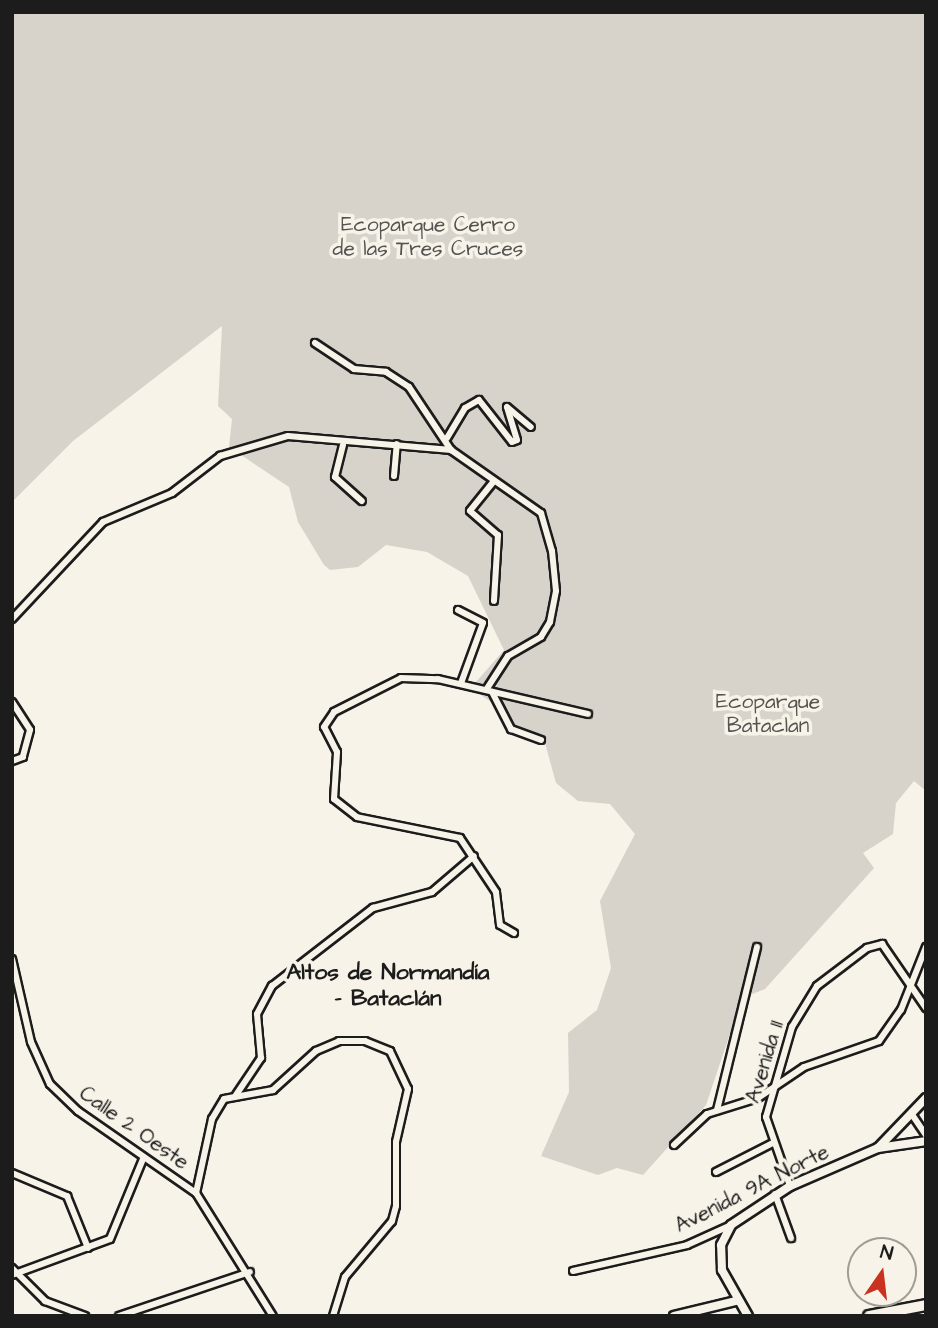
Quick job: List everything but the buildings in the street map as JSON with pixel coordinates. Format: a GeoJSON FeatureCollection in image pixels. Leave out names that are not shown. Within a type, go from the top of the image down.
{"type":"FeatureCollection","features":[{"type":"Feature","properties":{"kind":"main road"},"geometry":{"type":"LineString","coordinates":[[869,1316],[926,1305]]}},
{"type":"Feature","properties":{"kind":"street"},"geometry":{"type":"LineString","coordinates":[[315,343],[354,369],[398,378],[447,438],[451,450]]}},
{"type":"Feature","properties":{"kind":"street"},"geometry":{"type":"LineString","coordinates":[[447,438],[465,408],[479,400],[512,442],[517,440],[508,407],[531,427]]}},
{"type":"Feature","properties":{"kind":"street"},"geometry":{"type":"LineString","coordinates":[[12,619],[103,522],[172,493],[220,456],[288,436],[343,446],[397,444],[451,450],[541,513],[556,591],[541,637],[508,656],[489,691]]}},
{"type":"Feature","properties":{"kind":"street"},"geometry":{"type":"LineString","coordinates":[[394,476],[397,444]]}},
{"type":"Feature","properties":{"kind":"street"},"geometry":{"type":"LineString","coordinates":[[343,446],[335,477],[362,501]]}},
{"type":"Feature","properties":{"kind":"street"},"geometry":{"type":"LineString","coordinates":[[494,481],[470,513],[498,535],[494,601]]}},
{"type":"Feature","properties":{"kind":"street"},"geometry":{"type":"LineString","coordinates":[[458,610],[484,623],[461,683]]}},
{"type":"Feature","properties":{"kind":"street"},"geometry":{"type":"LineString","coordinates":[[514,933],[500,925],[496,892],[474,856],[454,835],[346,812],[334,799],[337,752],[324,732],[334,712],[401,678],[461,683],[588,714]]}},
{"type":"Feature","properties":{"kind":"street"},"geometry":{"type":"LineString","coordinates":[[489,691],[511,729],[541,740]]}},
{"type":"Feature","properties":{"kind":"street"},"geometry":{"type":"LineString","coordinates":[[12,702],[30,730],[23,757],[12,761]]}},
{"type":"Feature","properties":{"kind":"street"},"geometry":{"type":"LineString","coordinates":[[236,1095],[261,1058],[257,1014],[272,986],[373,908],[423,897],[474,856]]}},
{"type":"Feature","properties":{"kind":"street","name":"Avenida 11"},"geometry":{"type":"LineString","coordinates":[[790,1186],[766,1124],[771,1090],[792,1027],[817,986],[866,948],[882,944],[910,984]]}},
{"type":"Feature","properties":{"kind":"street","name":"Avenida 11"},"geometry":{"type":"LineString","coordinates":[[717,1110],[757,947]]}},
{"type":"Feature","properties":{"kind":"street"},"geometry":{"type":"LineString","coordinates":[[674,1145],[717,1110],[771,1090],[804,1067],[879,1041],[910,984],[926,947]]}},
{"type":"Feature","properties":{"kind":"street","name":"Calle 2 Oeste"},"geometry":{"type":"LineString","coordinates":[[12,959],[31,1042],[50,1084],[143,1159],[196,1193],[250,1272],[273,1316]]}},
{"type":"Feature","properties":{"kind":"street"},"geometry":{"type":"LineString","coordinates":[[910,984],[926,1008]]}},
{"type":"Feature","properties":{"kind":"street"},"geometry":{"type":"LineString","coordinates":[[196,1193],[212,1119],[224,1099],[273,1090],[316,1051],[339,1041],[379,1045],[405,1074],[393,1221],[345,1277],[333,1316]]}},
{"type":"Feature","properties":{"kind":"street","name":"Avenida 9A Norte"},"geometry":{"type":"LineString","coordinates":[[573,1271],[687,1245],[731,1225],[790,1186],[878,1149],[926,1098]]}},
{"type":"Feature","properties":{"kind":"street"},"geometry":{"type":"LineString","coordinates":[[911,1113],[926,1135]]}},
{"type":"Feature","properties":{"kind":"street"},"geometry":{"type":"LineString","coordinates":[[878,1149],[926,1141]]}},
{"type":"Feature","properties":{"kind":"street"},"geometry":{"type":"LineString","coordinates":[[716,1172],[773,1143]]}},
{"type":"Feature","properties":{"kind":"street"},"geometry":{"type":"LineString","coordinates":[[85,1316],[46,1301],[14,1272],[110,1239],[143,1159]]}},
{"type":"Feature","properties":{"kind":"street"},"geometry":{"type":"LineString","coordinates":[[12,1173],[67,1196],[88,1248]]}},
{"type":"Feature","properties":{"kind":"street"},"geometry":{"type":"LineString","coordinates":[[775,1194],[790,1238]]}},
{"type":"Feature","properties":{"kind":"street"},"geometry":{"type":"LineString","coordinates":[[731,1225],[720,1261],[736,1301],[748,1316]]}},
{"type":"Feature","properties":{"kind":"street"},"geometry":{"type":"LineString","coordinates":[[119,1316],[250,1272]]}},
{"type":"Feature","properties":{"kind":"street"},"geometry":{"type":"LineString","coordinates":[[674,1316],[736,1301]]}},
{"type":"Feature","properties":{"kind":"green space"},"geometry":{"type":"Polygon","coordinates":[[[12,12],[926,12],[926,791],[914,781],[896,803],[893,834],[863,853],[874,868],[765,989],[742,998],[706,1105],[643,1175],[617,1168],[598,1175],[541,1156],[569,1092],[568,1033],[597,1010],[611,968],[600,901],[635,834],[610,804],[578,801],[556,783],[543,736],[507,724],[497,706],[478,693],[476,682],[504,650],[468,576],[427,552],[386,545],[358,567],[330,570],[324,565],[298,522],[289,487],[229,447],[232,419],[218,406],[222,326],[73,441],[12,502],[12,12]]]}},
{"type":"Feature","properties":{"kind":"district","name":"Altos de Normandía - Bataclán"},"geometry":{"type":"Point","coordinates":[388,985]}},
{"type":"Feature","properties":{"kind":"park label","name":"Ecoparque Cerro de las Tres Cruces"},"geometry":{"type":"Point","coordinates":[428,237]}},
{"type":"Feature","properties":{"kind":"park label","name":"Ecoparque Bataclan"},"geometry":{"type":"Point","coordinates":[768,714]}}]}
